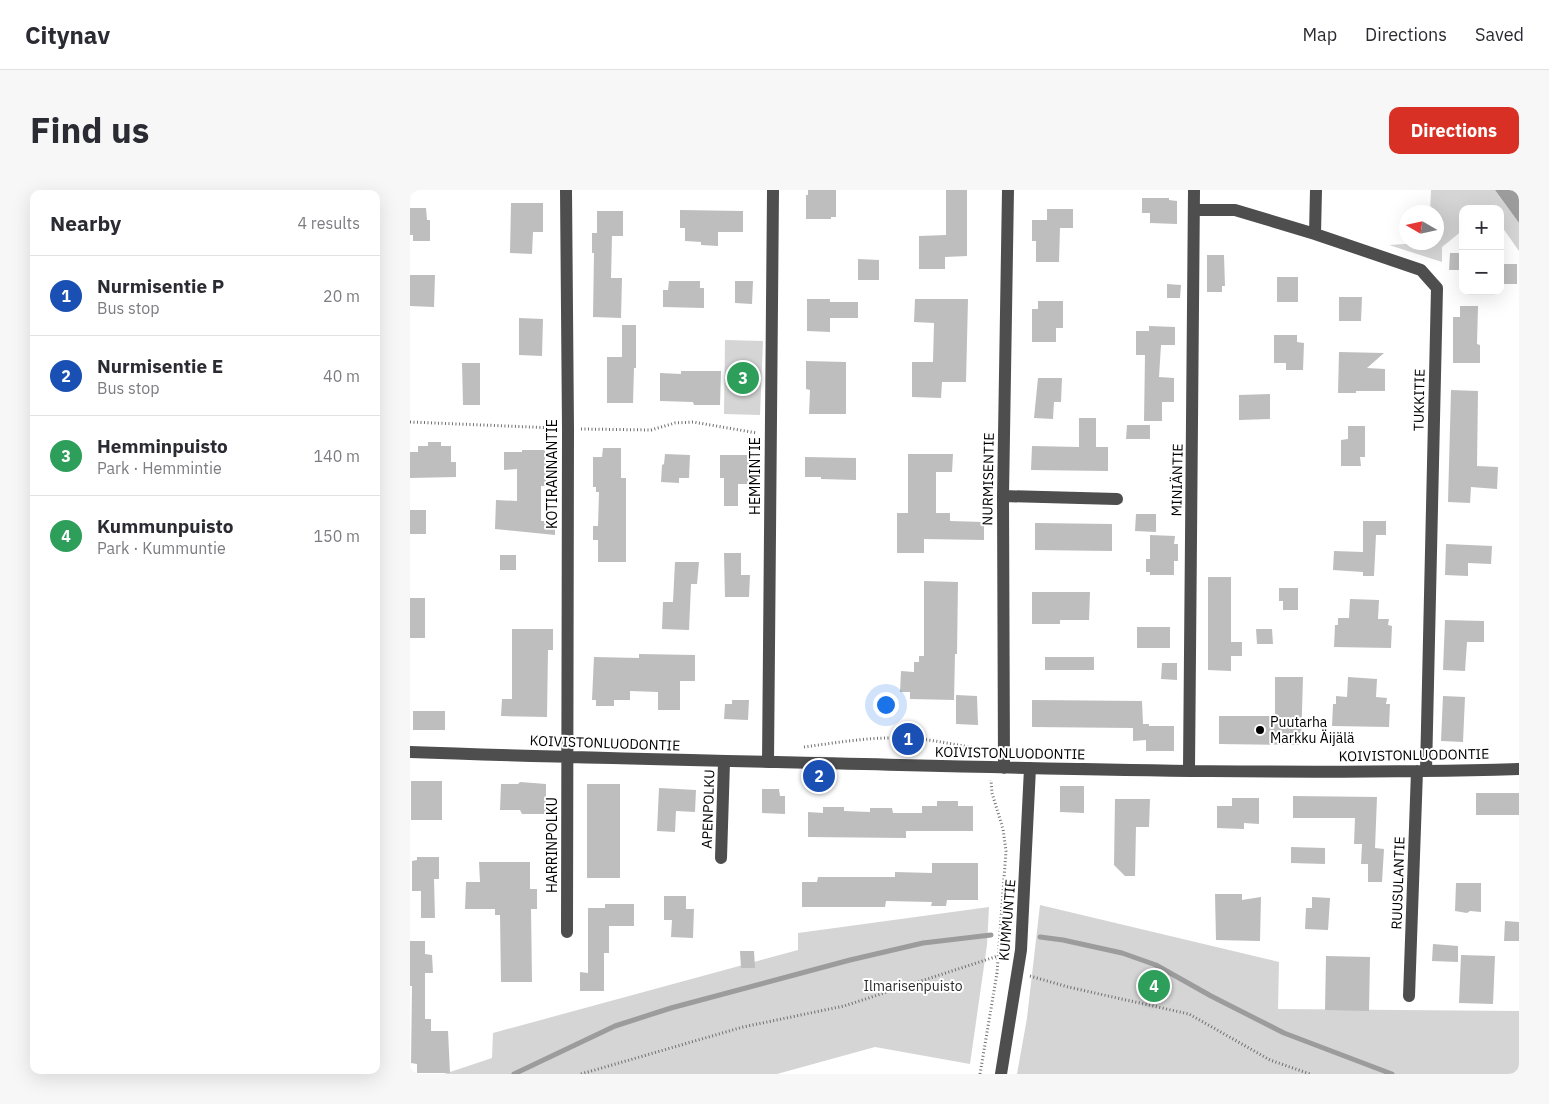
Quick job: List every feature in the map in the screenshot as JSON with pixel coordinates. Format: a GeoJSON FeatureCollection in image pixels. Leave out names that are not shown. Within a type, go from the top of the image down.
{"type":"FeatureCollection","features":[{"type":"Feature","properties":{"kind":"street","name":"KOTIRANNANTIE"},"geometry":{"type":"LineString","coordinates":[[566,190],[568,429],[566,757]]}},
{"type":"Feature","properties":{"kind":"street","name":"HEMMINTIE"},"geometry":{"type":"LineString","coordinates":[[768,762],[773,190]]}},
{"type":"Feature","properties":{"kind":"street","name":"NURMISENTIE"},"geometry":{"type":"LineString","coordinates":[[1004,768],[1003,496],[1008,190]]}},
{"type":"Feature","properties":{"kind":"street","name":"MINIÄNTIE"},"geometry":{"type":"LineString","coordinates":[[1188,770],[1194,190]]}},
{"type":"Feature","properties":{"kind":"street"},"geometry":{"type":"LineString","coordinates":[[1315,234],[1316,190]]}},
{"type":"Feature","properties":{"kind":"street","name":"TUKKITIE"},"geometry":{"type":"LineString","coordinates":[[1194,210],[1235,210],[1315,234],[1421,270],[1437,288],[1421,771]]}},
{"type":"Feature","properties":{"kind":"street"},"geometry":{"type":"LineString","coordinates":[[1003,496],[1117,499]]}},
{"type":"Feature","properties":{"kind":"street","name":"KOIVISTONLUODONTIE"},"geometry":{"type":"LineString","coordinates":[[410,752],[724,762],[1048,769],[1421,771],[1519,769]]}},
{"type":"Feature","properties":{"kind":"street","name":"HARRINPOLKU"},"geometry":{"type":"LineString","coordinates":[[566,757],[567,932]]}},
{"type":"Feature","properties":{"kind":"street","name":"APENPOLKU"},"geometry":{"type":"LineString","coordinates":[[721,858],[724,762]]}},
{"type":"Feature","properties":{"kind":"street","name":"KUMMUNTIE"},"geometry":{"type":"LineString","coordinates":[[1001,1074],[1022,940],[1030,768]]}},
{"type":"Feature","properties":{"kind":"street","name":"RUUSULANTIE"},"geometry":{"type":"LineString","coordinates":[[1409,996],[1421,771]]}},
{"type":"Feature","properties":{"kind":"path"},"geometry":{"type":"LineString","coordinates":[[410,422],[568,429],[651,430],[675,422],[693,422],[770,435]]}},
{"type":"Feature","properties":{"kind":"path"},"geometry":{"type":"LineString","coordinates":[[800,747],[868,738],[919,739],[971,748],[1035,752],[1048,769]]}},
{"type":"Feature","properties":{"kind":"path"},"geometry":{"type":"LineString","coordinates":[[980,1074],[997,973],[1006,851],[1003,829],[992,794],[989,749]]}},
{"type":"Feature","properties":{"kind":"path"},"geometry":{"type":"LineString","coordinates":[[581,1074],[743,1028],[844,1006],[998,956]]}},
{"type":"Feature","properties":{"kind":"path"},"geometry":{"type":"LineString","coordinates":[[1018,970],[1038,979],[1068,987],[1189,1014],[1270,1060],[1310,1074]]}},
{"type":"Feature","properties":{"kind":"green space"},"geometry":{"type":"Polygon","coordinates":[[[1431,190],[1495,190],[1519,223],[1519,251],[1504,230],[1504,205],[1459,205],[1459,233],[1444,245],[1444,205],[1430,205],[1431,190]]]}},
{"type":"Feature","properties":{"kind":"green space"},"geometry":{"type":"Polygon","coordinates":[[[1399,244],[1399,248],[1389,245],[1399,244]]]}},
{"type":"Feature","properties":{"kind":"green space"},"geometry":{"type":"Polygon","coordinates":[[[1405,250],[1442,250],[1442,262],[1405,250]]]}},
{"type":"Feature","properties":{"kind":"green space"},"geometry":{"type":"Polygon","coordinates":[[[725,340],[763,341],[760,415],[724,414],[725,340]]]}},
{"type":"Feature","properties":{"kind":"green space"},"geometry":{"type":"Polygon","coordinates":[[[1040,905],[1279,962],[1278,1009],[1519,1011],[1519,1074],[1017,1074],[1027,1018],[1040,905]]]}},
{"type":"Feature","properties":{"kind":"green space","name":"Ilmarisenpuisto"},"geometry":{"type":"Polygon","coordinates":[[[989,907],[987,945],[970,1064],[875,1047],[777,1074],[444,1074],[492,1058],[493,1033],[798,950],[798,933],[989,907]]]}},
{"type":"Feature","properties":{"kind":"shaded area"},"geometry":{"type":"Polygon","coordinates":[[[1495,190],[1519,190],[1519,223],[1495,190]]]}},
{"type":"Feature","properties":{"kind":"building"},"geometry":{"type":"Polygon","coordinates":[[[808,190],[836,190],[836,217],[831,217],[831,219],[806,219],[806,195],[808,195],[808,190]]]}},
{"type":"Feature","properties":{"kind":"building"},"geometry":{"type":"Polygon","coordinates":[[[946,190],[967,190],[967,256],[945,257],[945,269],[919,269],[919,236],[946,235],[946,190]]]}},
{"type":"Feature","properties":{"kind":"building"},"geometry":{"type":"Polygon","coordinates":[[[1142,198],[1169,198],[1169,200],[1177,201],[1177,224],[1150,223],[1150,213],[1142,213],[1142,198]]]}},
{"type":"Feature","properties":{"kind":"building"},"geometry":{"type":"Polygon","coordinates":[[[511,203],[543,203],[543,232],[533,232],[532,254],[510,253],[511,203]]]}},
{"type":"Feature","properties":{"kind":"building"},"geometry":{"type":"Polygon","coordinates":[[[410,208],[426,208],[427,220],[430,220],[430,241],[413,241],[413,235],[410,235],[410,208]]]}},
{"type":"Feature","properties":{"kind":"building"},"geometry":{"type":"Polygon","coordinates":[[[1047,209],[1073,209],[1073,228],[1060,228],[1059,262],[1036,262],[1036,241],[1032,241],[1032,220],[1047,220],[1047,209]]]}},
{"type":"Feature","properties":{"kind":"building"},"geometry":{"type":"Polygon","coordinates":[[[680,210],[743,211],[743,232],[718,232],[718,246],[701,245],[701,242],[685,241],[685,228],[680,228],[680,210]]]}},
{"type":"Feature","properties":{"kind":"building"},"geometry":{"type":"Polygon","coordinates":[[[597,211],[623,211],[623,236],[612,236],[611,278],[622,278],[621,318],[593,317],[594,253],[592,253],[592,233],[597,233],[597,211]]]}},
{"type":"Feature","properties":{"kind":"building"},"geometry":{"type":"Polygon","coordinates":[[[1450,253],[1459,253],[1459,270],[1449,270],[1450,253]]]}},
{"type":"Feature","properties":{"kind":"building"},"geometry":{"type":"Polygon","coordinates":[[[1207,255],[1224,255],[1225,286],[1222,286],[1222,292],[1207,292],[1207,255]]]}},
{"type":"Feature","properties":{"kind":"building"},"geometry":{"type":"Polygon","coordinates":[[[858,259],[879,260],[879,280],[858,280],[858,259]]]}},
{"type":"Feature","properties":{"kind":"building"},"geometry":{"type":"Polygon","coordinates":[[[1504,264],[1517,264],[1517,284],[1504,284],[1504,264]]]}},
{"type":"Feature","properties":{"kind":"building"},"geometry":{"type":"Polygon","coordinates":[[[410,275],[435,275],[434,307],[410,306],[410,275]]]}},
{"type":"Feature","properties":{"kind":"building"},"geometry":{"type":"Polygon","coordinates":[[[1277,277],[1298,277],[1298,302],[1277,302],[1277,277]]]}},
{"type":"Feature","properties":{"kind":"building"},"geometry":{"type":"Polygon","coordinates":[[[669,281],[700,281],[700,288],[704,288],[704,308],[663,307],[663,290],[668,290],[669,281]]]}},
{"type":"Feature","properties":{"kind":"building"},"geometry":{"type":"Polygon","coordinates":[[[735,281],[753,281],[752,304],[735,303],[735,281]]]}},
{"type":"Feature","properties":{"kind":"building"},"geometry":{"type":"Polygon","coordinates":[[[1167,284],[1181,285],[1180,298],[1167,298],[1167,284]]]}},
{"type":"Feature","properties":{"kind":"building"},"geometry":{"type":"Polygon","coordinates":[[[1339,297],[1362,297],[1361,321],[1339,321],[1339,297]]]}},
{"type":"Feature","properties":{"kind":"building"},"geometry":{"type":"Polygon","coordinates":[[[807,299],[830,299],[830,302],[858,302],[858,318],[830,318],[830,332],[807,331],[807,299]]]}},
{"type":"Feature","properties":{"kind":"building"},"geometry":{"type":"Polygon","coordinates":[[[915,299],[968,299],[966,382],[942,382],[941,398],[912,397],[912,362],[933,362],[934,323],[914,322],[915,299]]]}},
{"type":"Feature","properties":{"kind":"building"},"geometry":{"type":"Polygon","coordinates":[[[1038,301],[1063,301],[1063,328],[1056,328],[1056,342],[1032,342],[1032,309],[1038,309],[1038,301]]]}},
{"type":"Feature","properties":{"kind":"building"},"geometry":{"type":"Polygon","coordinates":[[[1460,306],[1478,306],[1477,344],[1480,345],[1480,363],[1453,363],[1453,317],[1460,317],[1460,306]]]}},
{"type":"Feature","properties":{"kind":"building"},"geometry":{"type":"Polygon","coordinates":[[[519,318],[543,319],[542,356],[519,355],[519,318]]]}},
{"type":"Feature","properties":{"kind":"building"},"geometry":{"type":"Polygon","coordinates":[[[622,325],[636,325],[636,368],[634,368],[633,403],[607,403],[607,357],[622,357],[622,325]]]}},
{"type":"Feature","properties":{"kind":"building"},"geometry":{"type":"Polygon","coordinates":[[[1149,326],[1175,327],[1175,345],[1161,345],[1159,377],[1174,378],[1174,402],[1162,402],[1162,421],[1144,421],[1145,355],[1136,355],[1136,331],[1149,331],[1149,326]]]}},
{"type":"Feature","properties":{"kind":"building"},"geometry":{"type":"Polygon","coordinates":[[[1274,335],[1297,335],[1297,342],[1304,343],[1303,370],[1286,370],[1286,363],[1274,363],[1274,335]]]}},
{"type":"Feature","properties":{"kind":"building"},"geometry":{"type":"Polygon","coordinates":[[[1339,352],[1384,353],[1367,368],[1385,369],[1385,391],[1338,393],[1339,352]]]}},
{"type":"Feature","properties":{"kind":"building"},"geometry":{"type":"Polygon","coordinates":[[[806,361],[846,362],[846,414],[809,414],[810,390],[806,389],[806,361]]]}},
{"type":"Feature","properties":{"kind":"building"},"geometry":{"type":"Polygon","coordinates":[[[462,363],[480,363],[480,405],[463,405],[462,363]]]}},
{"type":"Feature","properties":{"kind":"building"},"geometry":{"type":"Polygon","coordinates":[[[681,371],[721,371],[720,405],[694,405],[693,402],[660,401],[660,373],[681,374],[681,371]]]}},
{"type":"Feature","properties":{"kind":"building"},"geometry":{"type":"Polygon","coordinates":[[[1038,378],[1062,378],[1061,402],[1054,402],[1053,419],[1034,418],[1038,378]]]}},
{"type":"Feature","properties":{"kind":"building"},"geometry":{"type":"Polygon","coordinates":[[[1451,390],[1478,391],[1477,466],[1498,467],[1497,489],[1471,487],[1470,503],[1448,502],[1451,390]]]}},
{"type":"Feature","properties":{"kind":"building"},"geometry":{"type":"Polygon","coordinates":[[[1270,394],[1270,419],[1239,420],[1239,395],[1270,394]]]}},
{"type":"Feature","properties":{"kind":"building"},"geometry":{"type":"Polygon","coordinates":[[[1079,418],[1096,418],[1096,447],[1108,447],[1108,471],[1031,470],[1032,446],[1079,447],[1079,418]]]}},
{"type":"Feature","properties":{"kind":"building"},"geometry":{"type":"Polygon","coordinates":[[[1127,425],[1150,425],[1150,439],[1126,439],[1127,425]]]}},
{"type":"Feature","properties":{"kind":"building"},"geometry":{"type":"Polygon","coordinates":[[[1348,426],[1365,426],[1365,457],[1360,457],[1361,466],[1341,466],[1341,440],[1348,439],[1348,426]]]}},
{"type":"Feature","properties":{"kind":"building"},"geometry":{"type":"Polygon","coordinates":[[[428,442],[441,442],[441,446],[451,446],[451,462],[456,462],[456,477],[410,478],[410,452],[418,452],[418,446],[428,446],[428,442]]]}},
{"type":"Feature","properties":{"kind":"building"},"geometry":{"type":"Polygon","coordinates":[[[603,448],[621,448],[621,478],[626,478],[626,562],[598,562],[598,540],[593,540],[593,526],[598,526],[599,492],[596,492],[596,487],[593,487],[593,457],[602,457],[603,448]]]}},
{"type":"Feature","properties":{"kind":"building"},"geometry":{"type":"Polygon","coordinates":[[[522,450],[545,450],[545,459],[548,459],[548,478],[546,478],[546,486],[541,486],[541,521],[555,521],[555,535],[495,529],[496,500],[517,501],[517,469],[504,470],[504,452],[522,452],[522,450]]]}},
{"type":"Feature","properties":{"kind":"building"},"geometry":{"type":"Polygon","coordinates":[[[665,454],[690,455],[689,478],[679,478],[679,483],[661,482],[665,454]]]}},
{"type":"Feature","properties":{"kind":"building"},"geometry":{"type":"Polygon","coordinates":[[[908,454],[953,454],[952,472],[936,472],[936,513],[950,513],[950,521],[984,522],[984,540],[924,539],[924,553],[897,553],[897,513],[908,513],[908,454]]]}},
{"type":"Feature","properties":{"kind":"building"},"geometry":{"type":"Polygon","coordinates":[[[720,455],[749,455],[748,484],[738,484],[738,506],[724,506],[724,478],[720,478],[720,455]]]}},
{"type":"Feature","properties":{"kind":"building"},"geometry":{"type":"Polygon","coordinates":[[[805,457],[856,458],[856,480],[805,477],[805,457]]]}},
{"type":"Feature","properties":{"kind":"building"},"geometry":{"type":"Polygon","coordinates":[[[410,510],[426,510],[426,534],[410,534],[410,510]]]}},
{"type":"Feature","properties":{"kind":"building"},"geometry":{"type":"Polygon","coordinates":[[[1136,514],[1156,514],[1156,532],[1135,531],[1136,514]]]}},
{"type":"Feature","properties":{"kind":"building"},"geometry":{"type":"Polygon","coordinates":[[[1363,521],[1386,521],[1386,535],[1376,535],[1374,576],[1363,576],[1363,572],[1333,570],[1334,551],[1363,552],[1363,521]]]}},
{"type":"Feature","properties":{"kind":"building"},"geometry":{"type":"Polygon","coordinates":[[[1035,523],[1112,524],[1112,551],[1035,550],[1035,523]]]}},
{"type":"Feature","properties":{"kind":"building"},"geometry":{"type":"Polygon","coordinates":[[[1150,535],[1175,536],[1174,544],[1178,544],[1178,561],[1174,561],[1174,575],[1150,575],[1150,572],[1146,572],[1146,559],[1150,559],[1150,535]]]}},
{"type":"Feature","properties":{"kind":"building"},"geometry":{"type":"Polygon","coordinates":[[[1446,544],[1492,546],[1491,564],[1468,563],[1468,576],[1445,575],[1446,544]]]}},
{"type":"Feature","properties":{"kind":"building"},"geometry":{"type":"Polygon","coordinates":[[[724,553],[741,553],[741,575],[750,575],[749,597],[725,597],[724,553]]]}},
{"type":"Feature","properties":{"kind":"building"},"geometry":{"type":"Polygon","coordinates":[[[500,555],[516,555],[516,570],[500,570],[500,555]]]}},
{"type":"Feature","properties":{"kind":"building"},"geometry":{"type":"Polygon","coordinates":[[[675,562],[699,562],[697,584],[691,584],[689,630],[662,629],[663,602],[673,602],[675,562]]]}},
{"type":"Feature","properties":{"kind":"building"},"geometry":{"type":"Polygon","coordinates":[[[1208,577],[1231,577],[1231,642],[1242,642],[1242,656],[1231,656],[1231,671],[1208,670],[1208,577]]]}},
{"type":"Feature","properties":{"kind":"building"},"geometry":{"type":"Polygon","coordinates":[[[924,581],[958,582],[954,700],[910,699],[910,692],[900,692],[901,671],[914,672],[914,662],[919,662],[919,656],[924,656],[924,581]]]}},
{"type":"Feature","properties":{"kind":"building"},"geometry":{"type":"Polygon","coordinates":[[[1279,588],[1298,588],[1298,610],[1283,610],[1283,601],[1279,601],[1279,588]]]}},
{"type":"Feature","properties":{"kind":"building"},"geometry":{"type":"Polygon","coordinates":[[[1032,592],[1090,592],[1089,620],[1060,620],[1060,624],[1032,624],[1032,592]]]}},
{"type":"Feature","properties":{"kind":"building"},"geometry":{"type":"Polygon","coordinates":[[[410,598],[425,598],[425,638],[410,638],[410,598]]]}},
{"type":"Feature","properties":{"kind":"building"},"geometry":{"type":"Polygon","coordinates":[[[1350,599],[1379,600],[1378,619],[1389,619],[1388,625],[1392,626],[1391,648],[1334,647],[1335,625],[1338,625],[1338,618],[1349,618],[1350,599]]]}},
{"type":"Feature","properties":{"kind":"building"},"geometry":{"type":"Polygon","coordinates":[[[1445,620],[1484,621],[1484,642],[1467,642],[1465,671],[1443,670],[1445,620]]]}},
{"type":"Feature","properties":{"kind":"building"},"geometry":{"type":"Polygon","coordinates":[[[1137,627],[1170,627],[1170,648],[1137,648],[1137,627]]]}},
{"type":"Feature","properties":{"kind":"building"},"geometry":{"type":"Polygon","coordinates":[[[512,629],[553,629],[553,650],[548,650],[547,717],[501,716],[502,699],[512,699],[512,629]]]}},
{"type":"Feature","properties":{"kind":"building"},"geometry":{"type":"Polygon","coordinates":[[[1256,629],[1272,629],[1273,644],[1257,644],[1256,629]]]}},
{"type":"Feature","properties":{"kind":"building"},"geometry":{"type":"Polygon","coordinates":[[[639,654],[695,655],[695,681],[680,681],[680,710],[658,710],[658,692],[630,691],[630,700],[614,700],[614,706],[596,706],[596,700],[592,700],[594,657],[639,658],[639,654]]]}},
{"type":"Feature","properties":{"kind":"building"},"geometry":{"type":"Polygon","coordinates":[[[1045,657],[1094,657],[1094,670],[1045,670],[1045,657]]]}},
{"type":"Feature","properties":{"kind":"building"},"geometry":{"type":"Polygon","coordinates":[[[1162,663],[1177,663],[1177,680],[1161,679],[1162,663]]]}},
{"type":"Feature","properties":{"kind":"building","name":"Puutarha Markku Äijälä"},"geometry":{"type":"Polygon","coordinates":[[[1275,677],[1303,677],[1301,745],[1219,744],[1219,716],[1275,716],[1275,677]]]}},
{"type":"Feature","properties":{"kind":"building"},"geometry":{"type":"Polygon","coordinates":[[[1348,677],[1377,679],[1376,697],[1387,698],[1386,704],[1390,704],[1389,727],[1332,726],[1333,704],[1336,704],[1336,696],[1347,697],[1348,677]]]}},
{"type":"Feature","properties":{"kind":"building"},"geometry":{"type":"Polygon","coordinates":[[[956,695],[977,696],[978,725],[956,724],[956,695]]]}},
{"type":"Feature","properties":{"kind":"building"},"geometry":{"type":"Polygon","coordinates":[[[1443,696],[1465,697],[1463,742],[1441,741],[1443,696]]]}},
{"type":"Feature","properties":{"kind":"building"},"geometry":{"type":"Polygon","coordinates":[[[732,700],[749,700],[748,720],[724,719],[725,704],[732,704],[732,700]]]}},
{"type":"Feature","properties":{"kind":"building"},"geometry":{"type":"Polygon","coordinates":[[[1032,700],[1142,701],[1143,724],[1149,724],[1149,726],[1174,726],[1174,751],[1146,751],[1146,740],[1133,741],[1133,728],[1032,727],[1032,700]]]}},
{"type":"Feature","properties":{"kind":"building"},"geometry":{"type":"Polygon","coordinates":[[[413,711],[445,711],[445,730],[413,730],[413,711]]]}},
{"type":"Feature","properties":{"kind":"building"},"geometry":{"type":"Polygon","coordinates":[[[411,781],[442,781],[442,820],[411,820],[411,781]]]}},
{"type":"Feature","properties":{"kind":"building"},"geometry":{"type":"Polygon","coordinates":[[[520,782],[546,784],[546,811],[544,814],[522,814],[520,810],[500,810],[501,784],[518,784],[520,782]]]}},
{"type":"Feature","properties":{"kind":"building"},"geometry":{"type":"Polygon","coordinates":[[[587,784],[620,784],[620,878],[587,878],[587,784]]]}},
{"type":"Feature","properties":{"kind":"building"},"geometry":{"type":"Polygon","coordinates":[[[1060,786],[1084,786],[1084,813],[1060,812],[1060,786]]]}},
{"type":"Feature","properties":{"kind":"building"},"geometry":{"type":"Polygon","coordinates":[[[659,788],[696,790],[695,812],[676,811],[675,832],[657,831],[659,788]]]}},
{"type":"Feature","properties":{"kind":"building"},"geometry":{"type":"Polygon","coordinates":[[[762,789],[779,789],[780,796],[785,796],[785,814],[762,813],[762,789]]]}},
{"type":"Feature","properties":{"kind":"building"},"geometry":{"type":"Polygon","coordinates":[[[1476,793],[1519,793],[1519,815],[1476,815],[1476,793]]]}},
{"type":"Feature","properties":{"kind":"building"},"geometry":{"type":"Polygon","coordinates":[[[1293,796],[1377,797],[1375,848],[1384,849],[1382,882],[1368,882],[1368,864],[1361,864],[1362,844],[1354,844],[1355,818],[1293,818],[1293,796]]]}},
{"type":"Feature","properties":{"kind":"building"},"geometry":{"type":"Polygon","coordinates":[[[1232,798],[1259,798],[1259,824],[1244,823],[1244,829],[1217,828],[1217,806],[1232,806],[1232,798]]]}},
{"type":"Feature","properties":{"kind":"building"},"geometry":{"type":"Polygon","coordinates":[[[1115,799],[1150,799],[1149,827],[1136,827],[1135,876],[1125,876],[1114,865],[1115,799]]]}},
{"type":"Feature","properties":{"kind":"building"},"geometry":{"type":"Polygon","coordinates":[[[937,801],[958,801],[958,806],[973,806],[973,831],[906,831],[906,838],[808,837],[808,812],[823,813],[823,807],[844,807],[844,811],[870,812],[870,808],[892,808],[893,813],[922,813],[922,806],[937,806],[937,801]]]}},
{"type":"Feature","properties":{"kind":"building"},"geometry":{"type":"Polygon","coordinates":[[[1291,847],[1325,848],[1325,864],[1291,863],[1291,847]]]}},
{"type":"Feature","properties":{"kind":"building"},"geometry":{"type":"Polygon","coordinates":[[[417,857],[439,857],[439,879],[434,879],[435,918],[421,918],[421,891],[412,891],[412,861],[417,860],[417,857]]]}},
{"type":"Feature","properties":{"kind":"building"},"geometry":{"type":"Polygon","coordinates":[[[479,862],[530,862],[530,889],[537,889],[537,909],[531,909],[532,982],[501,982],[500,915],[495,915],[495,909],[465,909],[466,882],[480,882],[479,862]]]}},
{"type":"Feature","properties":{"kind":"building"},"geometry":{"type":"Polygon","coordinates":[[[932,863],[978,863],[978,900],[947,900],[946,906],[931,906],[932,902],[886,901],[885,907],[802,907],[802,882],[817,882],[818,877],[895,877],[895,872],[932,873],[932,863]]]}},
{"type":"Feature","properties":{"kind":"building"},"geometry":{"type":"Polygon","coordinates":[[[1456,883],[1481,883],[1481,912],[1470,911],[1467,913],[1455,911],[1456,883]]]}},
{"type":"Feature","properties":{"kind":"building"},"geometry":{"type":"Polygon","coordinates":[[[1215,894],[1242,894],[1242,900],[1261,897],[1260,941],[1216,940],[1215,894]]]}},
{"type":"Feature","properties":{"kind":"building"},"geometry":{"type":"Polygon","coordinates":[[[664,896],[686,896],[686,909],[694,909],[693,938],[671,937],[672,920],[664,920],[664,896]]]}},
{"type":"Feature","properties":{"kind":"building"},"geometry":{"type":"Polygon","coordinates":[[[1312,897],[1330,898],[1328,930],[1305,929],[1306,908],[1312,908],[1312,897]]]}},
{"type":"Feature","properties":{"kind":"building"},"geometry":{"type":"Polygon","coordinates":[[[605,904],[634,904],[634,926],[609,926],[609,953],[604,953],[604,991],[580,991],[580,972],[588,973],[588,908],[605,908],[605,904]]]}},
{"type":"Feature","properties":{"kind":"building"},"geometry":{"type":"Polygon","coordinates":[[[1505,921],[1519,922],[1519,941],[1504,941],[1505,921]]]}},
{"type":"Feature","properties":{"kind":"building"},"geometry":{"type":"Polygon","coordinates":[[[410,941],[425,941],[425,954],[432,955],[433,973],[425,973],[425,1019],[431,1019],[431,1031],[448,1031],[450,1073],[417,1073],[417,1064],[411,1063],[412,986],[410,986],[410,941]]]}},
{"type":"Feature","properties":{"kind":"building"},"geometry":{"type":"Polygon","coordinates":[[[1433,944],[1458,946],[1458,962],[1432,961],[1433,944]]]}},
{"type":"Feature","properties":{"kind":"building"},"geometry":{"type":"Polygon","coordinates":[[[740,951],[754,951],[755,968],[741,968],[740,951]]]}},
{"type":"Feature","properties":{"kind":"building"},"geometry":{"type":"Polygon","coordinates":[[[1461,955],[1495,956],[1493,1004],[1459,1003],[1461,955]]]}},
{"type":"Feature","properties":{"kind":"building"},"geometry":{"type":"Polygon","coordinates":[[[1326,956],[1370,957],[1369,1011],[1325,1010],[1326,956]]]}},
{"type":"Feature","properties":{"kind":"waterway"},"geometry":{"type":"LineString","coordinates":[[514,1074],[615,1026],[671,1008],[850,960],[923,943],[991,935]]}},
{"type":"Feature","properties":{"kind":"waterway"},"geometry":{"type":"LineString","coordinates":[[1040,937],[1122,953],[1156,965],[1211,996],[1284,1033],[1392,1074]]}},
{"type":"Feature","properties":{"kind":"place","name":"Hemminpuisto"},"geometry":{"type":"Point","coordinates":[743,378]}},
{"type":"Feature","properties":{"kind":"place","name":"Puutarha Markku Äijälä"},"geometry":{"type":"Point","coordinates":[1260,730]}},
{"type":"Feature","properties":{"kind":"place","name":"Nurmisentie P"},"geometry":{"type":"Point","coordinates":[908,739]}},
{"type":"Feature","properties":{"kind":"place","name":"Nurmisentie E"},"geometry":{"type":"Point","coordinates":[819,776]}},
{"type":"Feature","properties":{"kind":"place","name":"Kummunpuisto"},"geometry":{"type":"Point","coordinates":[1154,986]}}]}
